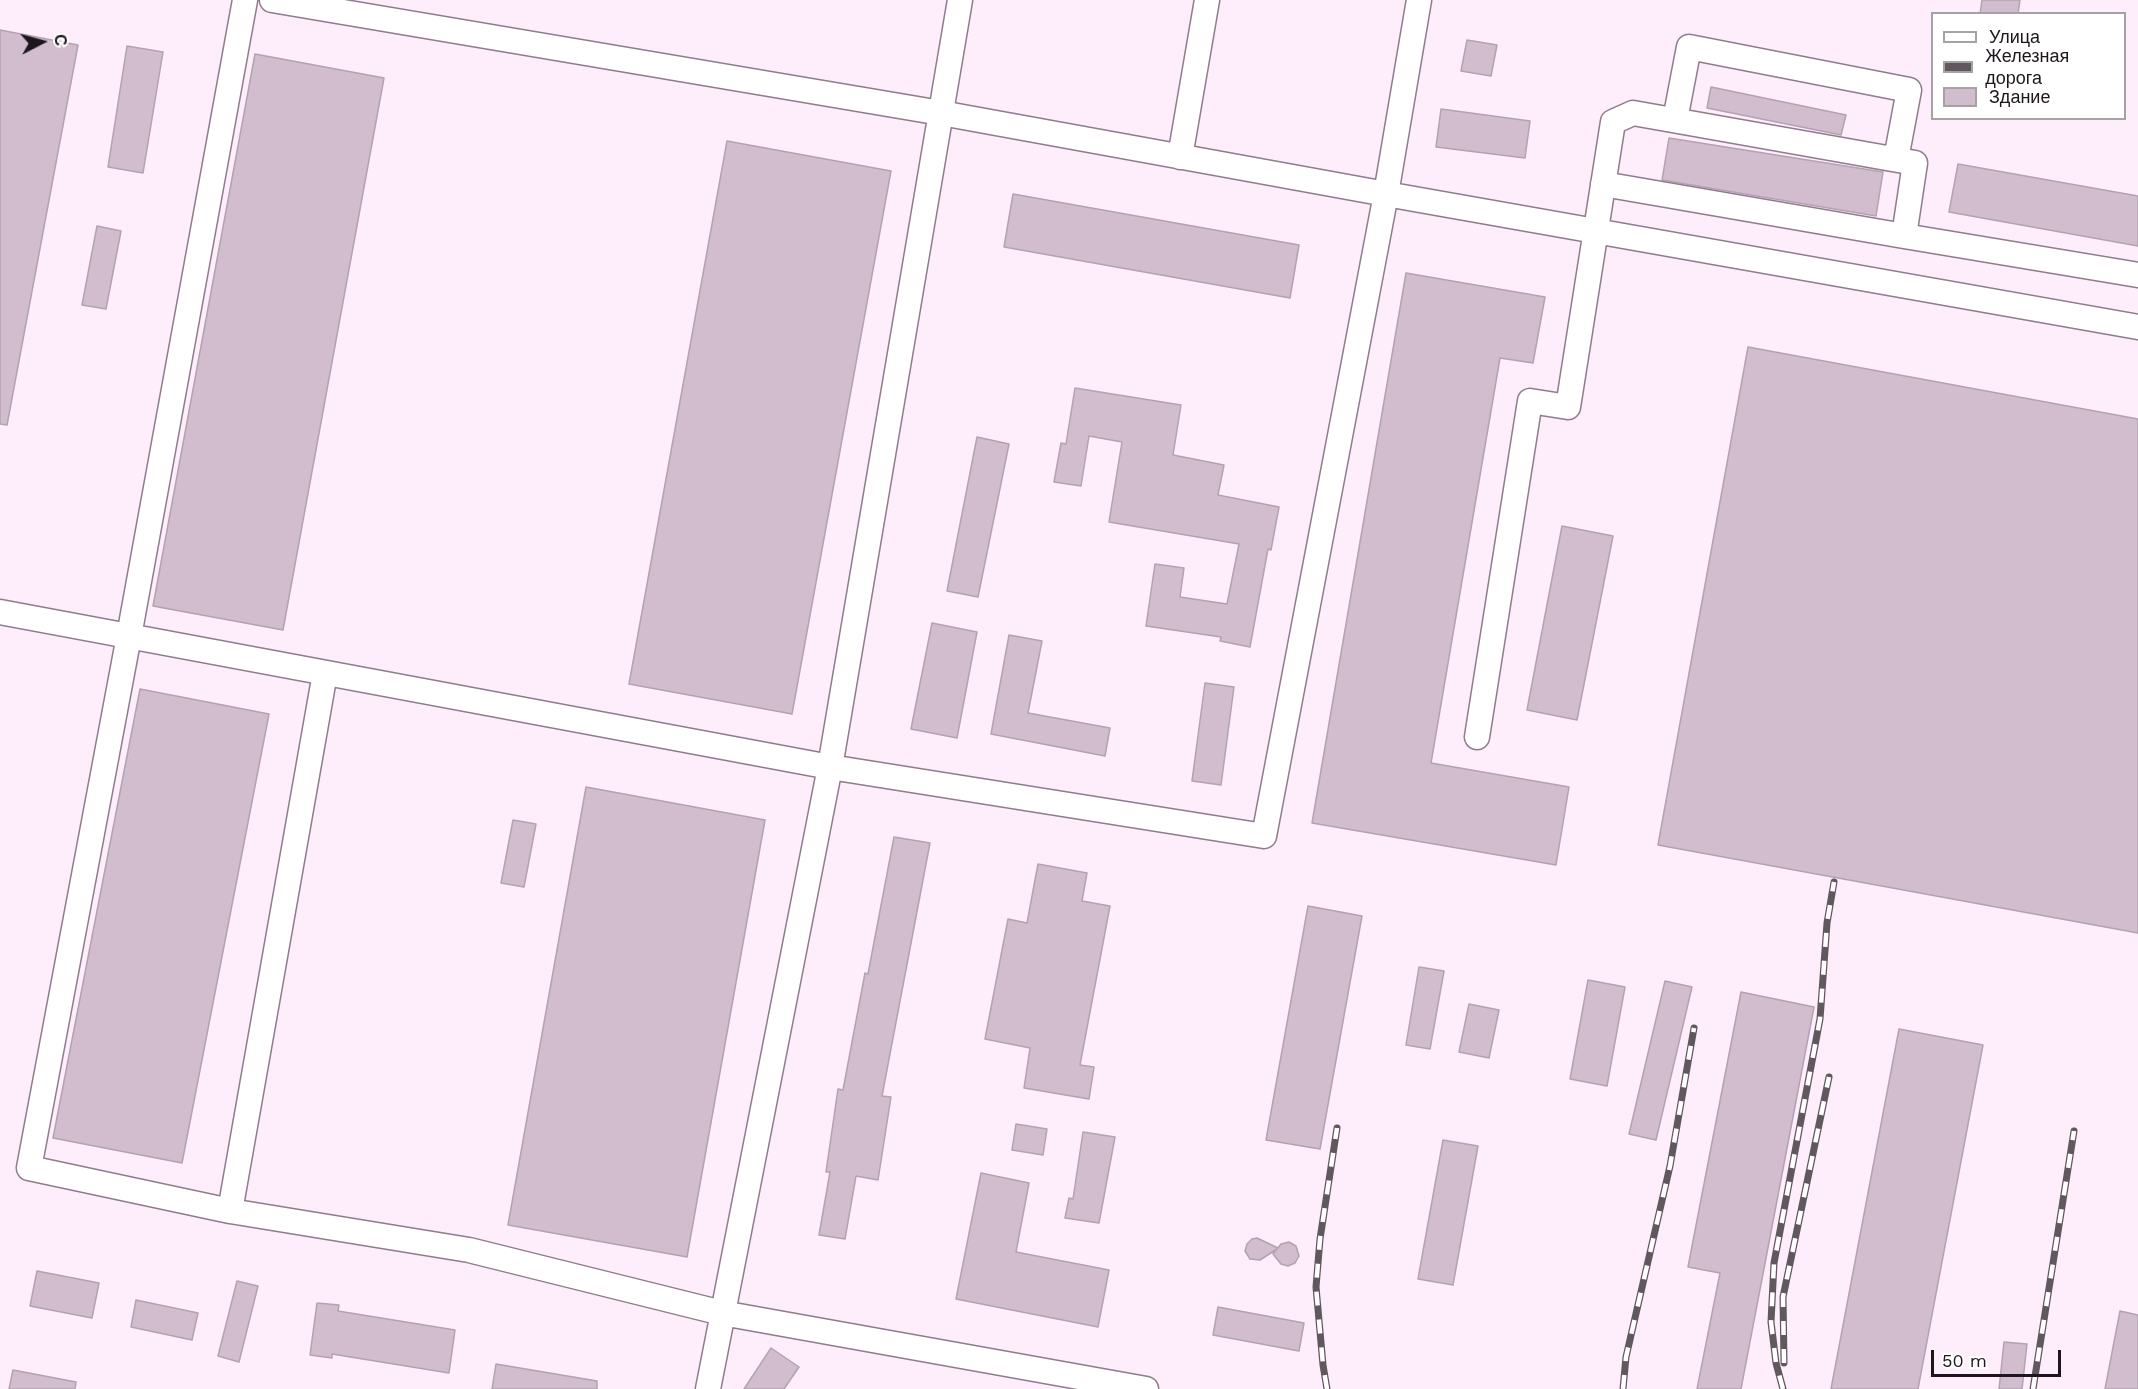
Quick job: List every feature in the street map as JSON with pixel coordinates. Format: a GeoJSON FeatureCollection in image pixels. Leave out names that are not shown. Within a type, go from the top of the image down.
{"type":"FeatureCollection","features":[{"type":"Feature","properties":{"kind":"lane"},"geometry":{"type":"LineString","coordinates":[[245,0],[29,1168],[230,1211],[469,1250],[722,1314],[1146,1389]]}},
{"type":"Feature","properties":{"kind":"lane"},"geometry":{"type":"LineString","coordinates":[[272,0],[941,113],[2138,327]]}},
{"type":"Feature","properties":{"kind":"lane"},"geometry":{"type":"LineString","coordinates":[[708,1389],[830,767],[960,0]]}},
{"type":"Feature","properties":{"kind":"lane"},"geometry":{"type":"LineString","coordinates":[[1180,157],[1207,0]]}},
{"type":"Feature","properties":{"kind":"lane"},"geometry":{"type":"LineString","coordinates":[[0,612],[830,767],[1264,836],[1386,194],[1419,0]]}},
{"type":"Feature","properties":{"kind":"lane"},"geometry":{"type":"LineString","coordinates":[[1675,120],[1689,47],[1909,90],[1896,159]]}},
{"type":"Feature","properties":{"kind":"lane"},"geometry":{"type":"LineString","coordinates":[[1477,737],[1530,400],[1568,406],[1613,122],[1633,113],[1915,163],[1904,236]]}},
{"type":"Feature","properties":{"kind":"lane"},"geometry":{"type":"LineString","coordinates":[[1603,184],[2138,275]]}},
{"type":"Feature","properties":{"kind":"lane"},"geometry":{"type":"LineString","coordinates":[[230,1211],[326,673]]}},
{"type":"Feature","properties":{"kind":"building"},"geometry":{"type":"Polygon","coordinates":[[[1982,0],[2020,0],[2018,12],[1980,12],[1982,0]]]}},
{"type":"Feature","properties":{"kind":"building"},"geometry":{"type":"Polygon","coordinates":[[[0,30],[78,45],[7,425],[0,424],[0,30]]]}},
{"type":"Feature","properties":{"kind":"building"},"geometry":{"type":"Polygon","coordinates":[[[1467,40],[1497,45],[1491,76],[1461,71],[1467,40]]]}},
{"type":"Feature","properties":{"kind":"building"},"geometry":{"type":"Polygon","coordinates":[[[127,46],[163,52],[143,173],[108,167],[127,46]]]}},
{"type":"Feature","properties":{"kind":"building"},"geometry":{"type":"Polygon","coordinates":[[[255,54],[384,78],[283,630],[153,606],[255,54]]]}},
{"type":"Feature","properties":{"kind":"building"},"geometry":{"type":"Polygon","coordinates":[[[1711,87],[1846,115],[1841,135],[1707,108],[1711,87]]]}},
{"type":"Feature","properties":{"kind":"building"},"geometry":{"type":"Polygon","coordinates":[[[1441,109],[1530,121],[1525,158],[1436,147],[1441,109]]]}},
{"type":"Feature","properties":{"kind":"building"},"geometry":{"type":"Polygon","coordinates":[[[1669,138],[1883,172],[1876,216],[1662,180],[1669,138]]]}},
{"type":"Feature","properties":{"kind":"building"},"geometry":{"type":"Polygon","coordinates":[[[727,141],[891,171],[792,714],[629,684],[727,141]]]}},
{"type":"Feature","properties":{"kind":"building"},"geometry":{"type":"Polygon","coordinates":[[[1958,164],[2138,196],[2138,246],[1949,212],[1958,164]]]}},
{"type":"Feature","properties":{"kind":"building"},"geometry":{"type":"Polygon","coordinates":[[[1013,194],[1299,245],[1290,298],[1004,247],[1013,194]]]}},
{"type":"Feature","properties":{"kind":"building"},"geometry":{"type":"Polygon","coordinates":[[[97,226],[121,231],[106,309],[82,305],[97,226]]]}},
{"type":"Feature","properties":{"kind":"building"},"geometry":{"type":"Polygon","coordinates":[[[1406,273],[1545,297],[1533,363],[1500,358],[1431,763],[1569,787],[1556,865],[1312,823],[1406,273]]]}},
{"type":"Feature","properties":{"kind":"building"},"geometry":{"type":"Polygon","coordinates":[[[1748,347],[2138,419],[2138,933],[1658,845],[1748,347]]]}},
{"type":"Feature","properties":{"kind":"building"},"geometry":{"type":"Polygon","coordinates":[[[1075,388],[1181,405],[1173,455],[1224,465],[1218,495],[1279,507],[1271,550],[1268,549],[1250,647],[1220,641],[1221,637],[1146,626],[1155,564],[1184,568],[1180,597],[1227,604],[1239,544],[1109,522],[1122,442],[1089,436],[1081,486],[1054,482],[1061,443],[1066,444],[1075,388]]]}},
{"type":"Feature","properties":{"kind":"building"},"geometry":{"type":"Polygon","coordinates":[[[977,437],[1009,444],[978,597],[947,591],[977,437]]]}},
{"type":"Feature","properties":{"kind":"building"},"geometry":{"type":"Polygon","coordinates":[[[1562,526],[1613,536],[1577,720],[1527,710],[1562,526]]]}},
{"type":"Feature","properties":{"kind":"building"},"geometry":{"type":"Polygon","coordinates":[[[932,623],[977,632],[957,738],[911,729],[932,623]]]}},
{"type":"Feature","properties":{"kind":"building"},"geometry":{"type":"Polygon","coordinates":[[[1009,635],[1042,641],[1028,713],[1110,728],[1105,756],[991,734],[1009,635]]]}},
{"type":"Feature","properties":{"kind":"building"},"geometry":{"type":"Polygon","coordinates":[[[1205,683],[1234,687],[1221,785],[1192,781],[1205,683]]]}},
{"type":"Feature","properties":{"kind":"building"},"geometry":{"type":"Polygon","coordinates":[[[140,689],[269,714],[182,1163],[53,1138],[140,689]]]}},
{"type":"Feature","properties":{"kind":"building"},"geometry":{"type":"Polygon","coordinates":[[[586,787],[765,820],[687,1257],[508,1225],[586,787]]]}},
{"type":"Feature","properties":{"kind":"building"},"geometry":{"type":"Polygon","coordinates":[[[513,820],[536,824],[524,887],[501,883],[513,820]]]}},
{"type":"Feature","properties":{"kind":"building"},"geometry":{"type":"Polygon","coordinates":[[[894,837],[930,843],[882,1096],[891,1097],[878,1180],[856,1176],[845,1239],[819,1235],[830,1172],[826,1172],[838,1089],[843,1090],[894,837]]]}},
{"type":"Feature","properties":{"kind":"building"},"geometry":{"type":"Polygon","coordinates":[[[1038,864],[1087,873],[1082,901],[1110,906],[1080,1065],[1094,1067],[1089,1099],[1024,1088],[1030,1048],[985,1039],[1008,919],[1027,923],[1038,864]]]}},
{"type":"Feature","properties":{"kind":"building"},"geometry":{"type":"Polygon","coordinates":[[[1308,906],[1362,916],[1320,1149],[1266,1140],[1308,906]]]}},
{"type":"Feature","properties":{"kind":"building"},"geometry":{"type":"Polygon","coordinates":[[[1419,967],[1444,971],[1430,1049],[1406,1045],[1419,967]]]}},
{"type":"Feature","properties":{"kind":"building"},"geometry":{"type":"Polygon","coordinates":[[[1588,980],[1625,987],[1607,1086],[1570,1079],[1588,980]]]}},
{"type":"Feature","properties":{"kind":"building"},"geometry":{"type":"Polygon","coordinates":[[[1665,981],[1692,987],[1656,1140],[1629,1134],[1665,981]]]}},
{"type":"Feature","properties":{"kind":"building"},"geometry":{"type":"Polygon","coordinates":[[[1741,992],[1814,1007],[1741,1389],[1697,1389],[1720,1273],[1688,1267],[1741,992]]]}},
{"type":"Feature","properties":{"kind":"building"},"geometry":{"type":"Polygon","coordinates":[[[1469,1004],[1499,1010],[1489,1058],[1459,1052],[1469,1004]]]}},
{"type":"Feature","properties":{"kind":"building"},"geometry":{"type":"Polygon","coordinates":[[[1899,1029],[1983,1045],[1918,1389],[1831,1389],[1899,1029]]]}},
{"type":"Feature","properties":{"kind":"building"},"geometry":{"type":"Polygon","coordinates":[[[1016,1124],[1047,1129],[1043,1155],[1012,1150],[1016,1124]]]}},
{"type":"Feature","properties":{"kind":"building"},"geometry":{"type":"Polygon","coordinates":[[[1083,1132],[1115,1137],[1099,1223],[1065,1218],[1069,1198],[1073,1199],[1083,1132]]]}},
{"type":"Feature","properties":{"kind":"building"},"geometry":{"type":"Polygon","coordinates":[[[1443,1140],[1478,1146],[1453,1285],[1418,1279],[1443,1140]]]}},
{"type":"Feature","properties":{"kind":"building"},"geometry":{"type":"Polygon","coordinates":[[[981,1173],[1029,1183],[1016,1252],[1109,1270],[1098,1327],[956,1299],[981,1173]]]}},
{"type":"Feature","properties":{"kind":"building"},"geometry":{"type":"Polygon","coordinates":[[[1257,1238],[1278,1248],[1281,1244],[1289,1242],[1296,1246],[1299,1256],[1295,1263],[1288,1266],[1281,1264],[1273,1254],[1277,1249],[1260,1260],[1250,1259],[1245,1251],[1247,1244],[1257,1238]]]}},
{"type":"Feature","properties":{"kind":"building"},"geometry":{"type":"Polygon","coordinates":[[[37,1271],[99,1283],[92,1318],[30,1306],[37,1271]]]}},
{"type":"Feature","properties":{"kind":"building"},"geometry":{"type":"Polygon","coordinates":[[[237,1281],[258,1286],[239,1362],[218,1356],[237,1281]]]}},
{"type":"Feature","properties":{"kind":"building"},"geometry":{"type":"Polygon","coordinates":[[[136,1300],[198,1313],[192,1340],[131,1327],[136,1300]]]}},
{"type":"Feature","properties":{"kind":"building"},"geometry":{"type":"Polygon","coordinates":[[[317,1303],[339,1305],[338,1311],[455,1330],[449,1373],[332,1354],[332,1358],[310,1355],[317,1303]]]}},
{"type":"Feature","properties":{"kind":"building"},"geometry":{"type":"Polygon","coordinates":[[[1218,1307],[1304,1323],[1299,1351],[1213,1335],[1218,1307]]]}},
{"type":"Feature","properties":{"kind":"building"},"geometry":{"type":"Polygon","coordinates":[[[2120,1311],[2138,1315],[2138,1389],[2105,1389],[2120,1311]]]}},
{"type":"Feature","properties":{"kind":"building"},"geometry":{"type":"Polygon","coordinates":[[[2004,1342],[2027,1344],[2022,1389],[1999,1389],[2004,1342]]]}},
{"type":"Feature","properties":{"kind":"building"},"geometry":{"type":"Polygon","coordinates":[[[771,1348],[799,1367],[784,1389],[744,1389],[771,1348]]]}},
{"type":"Feature","properties":{"kind":"building"},"geometry":{"type":"Polygon","coordinates":[[[496,1364],[597,1381],[597,1389],[492,1389],[496,1364]]]}},
{"type":"Feature","properties":{"kind":"building"},"geometry":{"type":"Polygon","coordinates":[[[13,1370],[76,1382],[75,1389],[9,1389],[13,1370]]]}},
{"type":"Feature","properties":{"kind":"railway"},"geometry":{"type":"LineString","coordinates":[[1783,1389],[1776,1363],[1771,1322],[1774,1263],[1820,1019],[1827,923],[1834,882]]}},
{"type":"Feature","properties":{"kind":"railway"},"geometry":{"type":"LineString","coordinates":[[1623,1389],[1626,1357],[1670,1166],[1694,1028]]}},
{"type":"Feature","properties":{"kind":"railway"},"geometry":{"type":"LineString","coordinates":[[1784,1363],[1783,1297],[1829,1077]]}},
{"type":"Feature","properties":{"kind":"railway"},"geometry":{"type":"LineString","coordinates":[[1327,1389],[1316,1287],[1320,1239],[1337,1128]]}},
{"type":"Feature","properties":{"kind":"railway"},"geometry":{"type":"LineString","coordinates":[[2033,1389],[2074,1131]]}}]}
